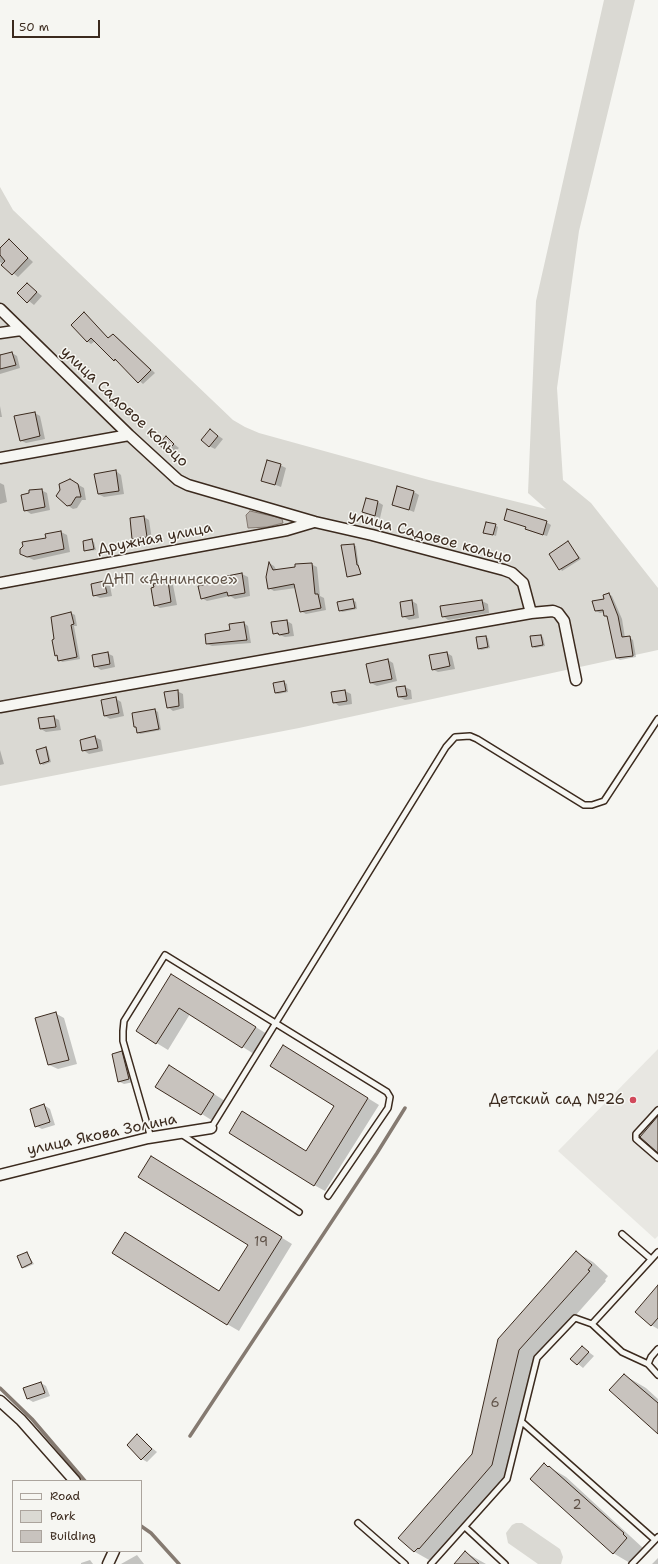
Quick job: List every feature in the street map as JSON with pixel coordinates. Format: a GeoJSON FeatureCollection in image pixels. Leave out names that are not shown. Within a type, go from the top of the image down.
{"type":"FeatureCollection","features":[{"type":"Feature","properties":{"kind":"street","name":"улица Садовое кольцо"},"geometry":{"type":"LineString","coordinates":[[0,309],[129,436],[178,480],[188,485],[315,522],[372,534],[512,573],[523,583],[531,614]]}},
{"type":"Feature","properties":{"kind":"street"},"geometry":{"type":"LineString","coordinates":[[0,333],[21,330]]}},
{"type":"Feature","properties":{"kind":"street"},"geometry":{"type":"LineString","coordinates":[[0,458],[129,436]]}},
{"type":"Feature","properties":{"kind":"street","name":"Дружная улица"},"geometry":{"type":"LineString","coordinates":[[0,583],[287,530],[315,522]]}},
{"type":"Feature","properties":{"kind":"street"},"geometry":{"type":"LineString","coordinates":[[0,707],[553,611],[558,613],[564,621],[576,680]]}},
{"type":"Feature","properties":{"kind":"street","name":"улица Якова Золина"},"geometry":{"type":"LineString","coordinates":[[0,1175],[151,1138],[211,1128]]}},
{"type":"Feature","properties":{"kind":"street"},"geometry":{"type":"LineString","coordinates":[[0,1401],[21,1420],[74,1480]]}},
{"type":"Feature","properties":{"kind":"street"},"geometry":{"type":"LineString","coordinates":[[108,1564],[114,1552]]}},
{"type":"Feature","properties":{"kind":"lane"},"geometry":{"type":"LineString","coordinates":[[211,1128],[446,747],[455,737],[470,736],[477,739],[584,805],[592,805],[604,801],[658,719]]}},
{"type":"Feature","properties":{"kind":"lane"},"geometry":{"type":"LineString","coordinates":[[151,1138],[123,1041],[123,1031],[124,1021],[165,955],[387,1092],[390,1097],[388,1108],[328,1196]]}},
{"type":"Feature","properties":{"kind":"lane"},"geometry":{"type":"LineString","coordinates":[[658,1110],[636,1134],[636,1139],[658,1158]]}},
{"type":"Feature","properties":{"kind":"lane"},"geometry":{"type":"LineString","coordinates":[[180,1133],[299,1212]]}},
{"type":"Feature","properties":{"kind":"lane"},"geometry":{"type":"LineString","coordinates":[[622,1234],[651,1259]]}},
{"type":"Feature","properties":{"kind":"lane"},"geometry":{"type":"LineString","coordinates":[[592,1324],[658,1252]]}},
{"type":"Feature","properties":{"kind":"lane"},"geometry":{"type":"LineString","coordinates":[[431,1564],[507,1479],[537,1358],[575,1318],[592,1324],[622,1352],[648,1364],[658,1375]]}},
{"type":"Feature","properties":{"kind":"lane"},"geometry":{"type":"LineString","coordinates":[[648,1364],[651,1357],[658,1349]]}},
{"type":"Feature","properties":{"kind":"lane"},"geometry":{"type":"LineString","coordinates":[[522,1422],[656,1539],[632,1564]]}},
{"type":"Feature","properties":{"kind":"lane"},"geometry":{"type":"LineString","coordinates":[[358,1523],[404,1564]]}},
{"type":"Feature","properties":{"kind":"lane"},"geometry":{"type":"LineString","coordinates":[[465,1527],[505,1564]]}},
{"type":"Feature","properties":{"kind":"shaded area"},"geometry":{"type":"Polygon","coordinates":[[[250,511],[282,519],[283,523],[267,527],[248,528],[246,515],[250,511]]]}},
{"type":"Feature","properties":{"kind":"shaded area","name":"Детский сад №26"},"geometry":{"type":"Polygon","coordinates":[[[658,1049],[658,1236],[655,1239],[558,1151],[658,1049]]]}},
{"type":"Feature","properties":{"kind":"green space","name":"ДНП «Аннинское»"},"geometry":{"type":"Polygon","coordinates":[[[604,0],[635,0],[579,231],[557,388],[563,480],[591,503],[658,588],[658,650],[299,728],[0,786],[0,187],[13,210],[233,420],[259,433],[429,480],[546,509],[528,493],[536,301],[604,0]]]}},
{"type":"Feature","properties":{"kind":"green space"},"geometry":{"type":"Polygon","coordinates":[[[522,1523],[560,1549],[563,1557],[561,1564],[538,1564],[508,1543],[506,1533],[512,1525],[522,1523]]]}},
{"type":"Feature","properties":{"kind":"building"},"geometry":{"type":"Polygon","coordinates":[[[9,239],[28,258],[12,275],[1,265],[5,261],[0,255],[0,248],[9,239]]]}},
{"type":"Feature","properties":{"kind":"building"},"geometry":{"type":"Polygon","coordinates":[[[27,283],[37,292],[27,303],[17,293],[27,283]]]}},
{"type":"Feature","properties":{"kind":"building"},"geometry":{"type":"Polygon","coordinates":[[[84,312],[108,338],[113,334],[151,370],[138,383],[115,359],[114,361],[91,338],[87,342],[71,325],[84,312]]]}},
{"type":"Feature","properties":{"kind":"building"},"geometry":{"type":"Polygon","coordinates":[[[12,352],[16,365],[0,369],[0,355],[12,352]]]}},
{"type":"Feature","properties":{"kind":"building"},"geometry":{"type":"Polygon","coordinates":[[[35,412],[40,436],[20,441],[14,416],[35,412]]]}},
{"type":"Feature","properties":{"kind":"building"},"geometry":{"type":"Polygon","coordinates":[[[210,429],[218,436],[209,447],[201,440],[210,429]]]}},
{"type":"Feature","properties":{"kind":"building"},"geometry":{"type":"Polygon","coordinates":[[[166,436],[174,444],[166,452],[159,444],[166,436]]]}},
{"type":"Feature","properties":{"kind":"building"},"geometry":{"type":"Polygon","coordinates":[[[267,460],[281,464],[275,485],[261,481],[267,460]]]}},
{"type":"Feature","properties":{"kind":"building"},"geometry":{"type":"Polygon","coordinates":[[[116,470],[119,491],[98,494],[94,474],[116,470]]]}},
{"type":"Feature","properties":{"kind":"building"},"geometry":{"type":"Polygon","coordinates":[[[70,479],[78,484],[81,497],[76,497],[71,505],[67,506],[56,496],[60,490],[59,484],[70,479]]]}},
{"type":"Feature","properties":{"kind":"building"},"geometry":{"type":"Polygon","coordinates":[[[397,486],[414,491],[409,510],[392,505],[397,486]]]}},
{"type":"Feature","properties":{"kind":"building"},"geometry":{"type":"Polygon","coordinates":[[[42,489],[45,507],[24,511],[21,495],[29,493],[29,490],[42,489]]]}},
{"type":"Feature","properties":{"kind":"building"},"geometry":{"type":"Polygon","coordinates":[[[366,498],[378,501],[375,516],[362,512],[366,498]]]}},
{"type":"Feature","properties":{"kind":"building"},"geometry":{"type":"Polygon","coordinates":[[[507,509],[547,521],[543,535],[525,529],[526,527],[504,520],[507,509]]]}},
{"type":"Feature","properties":{"kind":"building"},"geometry":{"type":"Polygon","coordinates":[[[144,516],[147,537],[132,539],[130,518],[144,516]]]}},
{"type":"Feature","properties":{"kind":"building"},"geometry":{"type":"Polygon","coordinates":[[[486,522],[496,524],[493,535],[483,533],[486,522]]]}},
{"type":"Feature","properties":{"kind":"building"},"geometry":{"type":"Polygon","coordinates":[[[61,531],[64,549],[27,557],[20,554],[20,549],[23,546],[22,542],[46,538],[45,534],[61,531]]]}},
{"type":"Feature","properties":{"kind":"building"},"geometry":{"type":"Polygon","coordinates":[[[92,539],[94,549],[84,551],[83,541],[92,539]]]}},
{"type":"Feature","properties":{"kind":"building"},"geometry":{"type":"Polygon","coordinates":[[[568,541],[579,558],[559,570],[549,554],[568,541]]]}},
{"type":"Feature","properties":{"kind":"building"},"geometry":{"type":"Polygon","coordinates":[[[354,544],[357,565],[361,574],[347,577],[341,545],[354,544]]]}},
{"type":"Feature","properties":{"kind":"building"},"geometry":{"type":"Polygon","coordinates":[[[269,562],[273,570],[295,567],[295,564],[312,563],[315,594],[318,594],[321,608],[300,612],[294,584],[268,589],[266,577],[269,562]]]}},
{"type":"Feature","properties":{"kind":"building"},"geometry":{"type":"Polygon","coordinates":[[[242,573],[245,593],[228,596],[227,592],[201,599],[198,586],[225,580],[227,576],[242,573]]]}},
{"type":"Feature","properties":{"kind":"building"},"geometry":{"type":"Polygon","coordinates":[[[104,581],[107,593],[93,596],[91,584],[104,581]]]}},
{"type":"Feature","properties":{"kind":"building"},"geometry":{"type":"Polygon","coordinates":[[[168,581],[171,602],[154,606],[151,588],[154,587],[153,584],[168,581]]]}},
{"type":"Feature","properties":{"kind":"building"},"geometry":{"type":"Polygon","coordinates":[[[609,593],[618,616],[622,637],[630,636],[633,656],[616,658],[607,616],[604,616],[603,610],[595,611],[592,601],[604,599],[603,595],[609,593]]]}},
{"type":"Feature","properties":{"kind":"building"},"geometry":{"type":"Polygon","coordinates":[[[353,599],[355,608],[339,611],[337,602],[353,599]]]}},
{"type":"Feature","properties":{"kind":"building"},"geometry":{"type":"Polygon","coordinates":[[[412,600],[414,615],[402,617],[400,602],[412,600]]]}},
{"type":"Feature","properties":{"kind":"building"},"geometry":{"type":"Polygon","coordinates":[[[482,600],[484,610],[442,617],[440,606],[482,600]]]}},
{"type":"Feature","properties":{"kind":"building"},"geometry":{"type":"Polygon","coordinates":[[[71,612],[74,624],[71,625],[77,657],[58,661],[57,655],[55,656],[52,640],[54,639],[51,617],[71,612]]]}},
{"type":"Feature","properties":{"kind":"building"},"geometry":{"type":"Polygon","coordinates":[[[287,620],[289,633],[279,635],[278,633],[273,634],[271,622],[287,620]]]}},
{"type":"Feature","properties":{"kind":"building"},"geometry":{"type":"Polygon","coordinates":[[[244,622],[247,640],[206,644],[205,634],[230,630],[229,624],[244,622]]]}},
{"type":"Feature","properties":{"kind":"building"},"geometry":{"type":"Polygon","coordinates":[[[541,635],[543,645],[532,647],[530,636],[541,635]]]}},
{"type":"Feature","properties":{"kind":"building"},"geometry":{"type":"Polygon","coordinates":[[[486,636],[488,647],[478,649],[476,637],[486,636]]]}},
{"type":"Feature","properties":{"kind":"building"},"geometry":{"type":"Polygon","coordinates":[[[108,652],[110,664],[94,667],[92,655],[108,652]]]}},
{"type":"Feature","properties":{"kind":"building"},"geometry":{"type":"Polygon","coordinates":[[[447,652],[450,666],[432,670],[429,655],[447,652]]]}},
{"type":"Feature","properties":{"kind":"building"},"geometry":{"type":"Polygon","coordinates":[[[388,659],[392,679],[370,683],[366,664],[388,659]]]}},
{"type":"Feature","properties":{"kind":"building"},"geometry":{"type":"Polygon","coordinates":[[[284,681],[286,691],[275,693],[273,683],[284,681]]]}},
{"type":"Feature","properties":{"kind":"building"},"geometry":{"type":"Polygon","coordinates":[[[405,686],[407,696],[398,697],[396,687],[405,686]]]}},
{"type":"Feature","properties":{"kind":"building"},"geometry":{"type":"Polygon","coordinates":[[[178,690],[179,706],[167,708],[164,692],[178,690]]]}},
{"type":"Feature","properties":{"kind":"building"},"geometry":{"type":"Polygon","coordinates":[[[345,690],[347,701],[333,703],[331,692],[345,690]]]}},
{"type":"Feature","properties":{"kind":"building"},"geometry":{"type":"Polygon","coordinates":[[[116,697],[119,713],[104,716],[101,700],[116,697]]]}},
{"type":"Feature","properties":{"kind":"building"},"geometry":{"type":"Polygon","coordinates":[[[155,709],[159,729],[137,733],[136,727],[134,727],[132,713],[155,709]]]}},
{"type":"Feature","properties":{"kind":"building"},"geometry":{"type":"Polygon","coordinates":[[[54,716],[56,727],[40,729],[38,718],[54,716]]]}},
{"type":"Feature","properties":{"kind":"building"},"geometry":{"type":"Polygon","coordinates":[[[95,736],[98,748],[82,751],[80,740],[95,736]]]}},
{"type":"Feature","properties":{"kind":"building"},"geometry":{"type":"Polygon","coordinates":[[[46,747],[49,761],[40,764],[36,750],[46,747]]]}},
{"type":"Feature","properties":{"kind":"building"},"geometry":{"type":"Polygon","coordinates":[[[171,974],[256,1027],[242,1048],[179,1008],[156,1044],[136,1031],[171,974]]]}},
{"type":"Feature","properties":{"kind":"building"},"geometry":{"type":"Polygon","coordinates":[[[56,1012],[69,1060],[48,1065],[35,1018],[56,1012]]]}},
{"type":"Feature","properties":{"kind":"building"},"geometry":{"type":"Polygon","coordinates":[[[283,1045],[368,1098],[314,1186],[229,1133],[242,1111],[306,1151],[334,1106],[270,1066],[283,1045]]]}},
{"type":"Feature","properties":{"kind":"building"},"geometry":{"type":"Polygon","coordinates":[[[122,1051],[129,1079],[118,1082],[112,1054],[122,1051]]]}},
{"type":"Feature","properties":{"kind":"building"},"geometry":{"type":"Polygon","coordinates":[[[169,1065],[214,1094],[201,1115],[155,1087],[169,1065]]]}},
{"type":"Feature","properties":{"kind":"building"},"geometry":{"type":"Polygon","coordinates":[[[44,1104],[50,1122],[35,1127],[30,1109],[44,1104]]]}},
{"type":"Feature","properties":{"kind":"building"},"geometry":{"type":"Polygon","coordinates":[[[658,1116],[658,1153],[640,1137],[658,1116]]]}},
{"type":"Feature","properties":{"kind":"building"},"geometry":{"type":"Polygon","coordinates":[[[151,1156],[282,1237],[227,1325],[112,1253],[125,1232],[219,1291],[248,1245],[138,1177],[151,1156]]]}},
{"type":"Feature","properties":{"kind":"building"},"geometry":{"type":"Polygon","coordinates":[[[576,1251],[592,1265],[588,1270],[590,1271],[519,1350],[492,1465],[419,1549],[418,1548],[414,1552],[398,1538],[472,1454],[498,1339],[576,1251]]]}},
{"type":"Feature","properties":{"kind":"building"},"geometry":{"type":"Polygon","coordinates":[[[27,1252],[32,1263],[22,1268],[17,1256],[27,1252]]]}},
{"type":"Feature","properties":{"kind":"building"},"geometry":{"type":"Polygon","coordinates":[[[658,1285],[658,1318],[651,1326],[635,1312],[658,1285]]]}},
{"type":"Feature","properties":{"kind":"building"},"geometry":{"type":"Polygon","coordinates":[[[582,1346],[589,1352],[577,1365],[570,1359],[582,1346]]]}},
{"type":"Feature","properties":{"kind":"building"},"geometry":{"type":"Polygon","coordinates":[[[624,1374],[658,1403],[658,1434],[609,1390],[624,1374]]]}},
{"type":"Feature","properties":{"kind":"building"},"geometry":{"type":"Polygon","coordinates":[[[41,1382],[45,1393],[27,1399],[23,1388],[41,1382]]]}},
{"type":"Feature","properties":{"kind":"building"},"geometry":{"type":"Polygon","coordinates":[[[137,1434],[152,1449],[141,1460],[127,1445],[137,1434]]]}},
{"type":"Feature","properties":{"kind":"building"},"geometry":{"type":"Polygon","coordinates":[[[544,1463],[624,1533],[623,1534],[627,1538],[613,1554],[530,1479],[544,1463]]]}},
{"type":"Feature","properties":{"kind":"building"},"geometry":{"type":"Polygon","coordinates":[[[465,1551],[479,1564],[454,1564],[465,1551]]]}},
{"type":"Feature","properties":{"kind":"waterway"},"geometry":{"type":"LineString","coordinates":[[190,1436],[377,1153],[405,1108]]}},
{"type":"Feature","properties":{"kind":"waterway"},"geometry":{"type":"LineString","coordinates":[[0,1388],[32,1419],[84,1480]]}},
{"type":"Feature","properties":{"kind":"waterway"},"geometry":{"type":"LineString","coordinates":[[142,1527],[151,1533],[179,1564]]}},
{"type":"Feature","properties":{"kind":"place","name":"Детский сад №26"},"geometry":{"type":"Point","coordinates":[633,1100]}}]}
